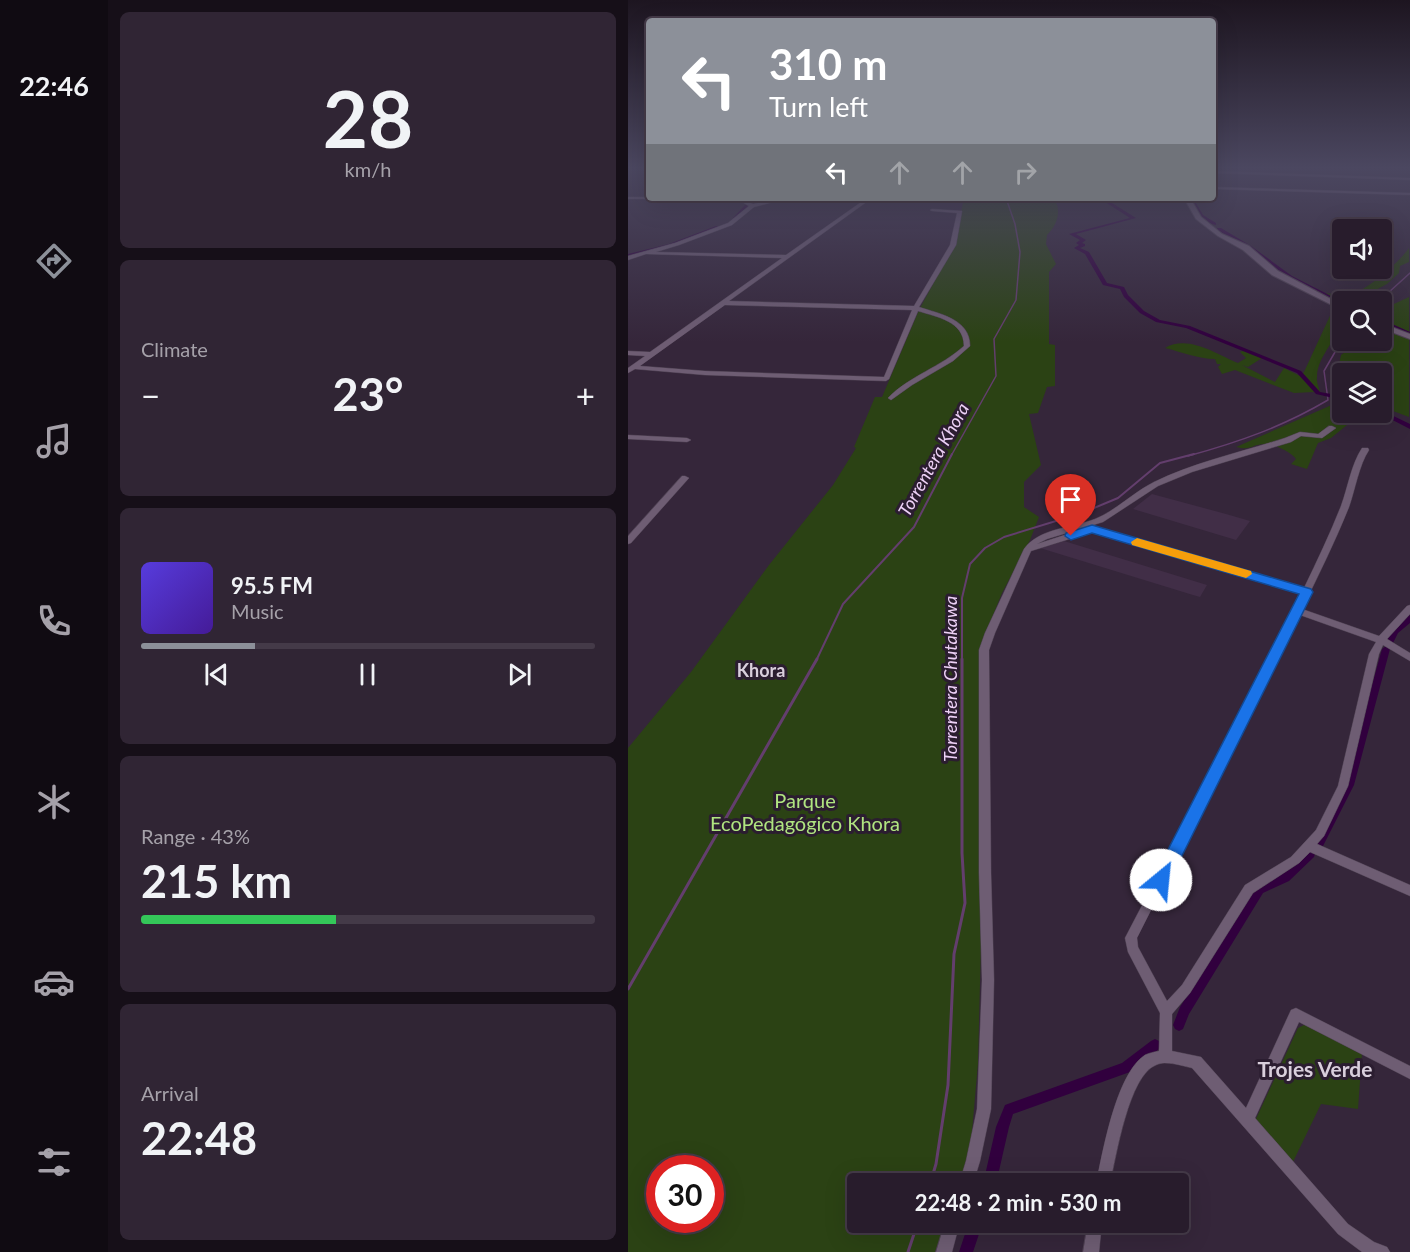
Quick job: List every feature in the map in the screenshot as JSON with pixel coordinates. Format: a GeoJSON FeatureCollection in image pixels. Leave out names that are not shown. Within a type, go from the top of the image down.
{"type":"FeatureCollection","features":[{"type":"Feature","properties":{"kind":"street"},"geometry":{"type":"LineString","coordinates":[[628,258],[677,244],[726,225]]}},
{"type":"Feature","properties":{"kind":"street"},"geometry":{"type":"LineString","coordinates":[[631,369],[833,225]]}},
{"type":"Feature","properties":{"kind":"street"},"geometry":{"type":"LineString","coordinates":[[631,369],[886,379],[916,308],[953,245],[957,225]]}},
{"type":"Feature","properties":{"kind":"street"},"geometry":{"type":"LineString","coordinates":[[1208,225],[1220,235],[1246,248],[1275,273],[1332,303]]}},
{"type":"Feature","properties":{"kind":"street"},"geometry":{"type":"LineString","coordinates":[[642,253],[789,257]]}},
{"type":"Feature","properties":{"kind":"street"},"geometry":{"type":"LineString","coordinates":[[725,303],[916,308],[953,320],[967,337],[967,346],[959,354],[905,385],[891,398]]}},
{"type":"Feature","properties":{"kind":"street"},"geometry":{"type":"LineString","coordinates":[[1392,330],[1410,337]]}},
{"type":"Feature","properties":{"kind":"street"},"geometry":{"type":"LineString","coordinates":[[628,353],[651,354]]}},
{"type":"Feature","properties":{"kind":"street"},"geometry":{"type":"LineString","coordinates":[[969,1173],[984,1109],[988,980],[984,650],[1028,549],[1044,537],[1100,520],[1154,484],[1189,470],[1268,447],[1300,434],[1319,436],[1332,428]]}},
{"type":"Feature","properties":{"kind":"street"},"geometry":{"type":"LineString","coordinates":[[628,437],[687,440]]}},
{"type":"Feature","properties":{"kind":"street"},"geometry":{"type":"LineString","coordinates":[[1165,1057],[1166,1012],[1132,948],[1130,938],[1221,765],[1298,611],[1329,546],[1352,486],[1358,458],[1365,450]]}},
{"type":"Feature","properties":{"kind":"street"},"geometry":{"type":"LineString","coordinates":[[628,541],[685,478]]}},
{"type":"Feature","properties":{"kind":"street"},"geometry":{"type":"LineString","coordinates":[[1028,549],[1092,529],[1307,592]]}},
{"type":"Feature","properties":{"kind":"street"},"geometry":{"type":"LineString","coordinates":[[1166,1012],[1186,989],[1249,889],[1295,860],[1320,833],[1343,786],[1374,654],[1381,640],[1410,608]]}},
{"type":"Feature","properties":{"kind":"street"},"geometry":{"type":"LineString","coordinates":[[1298,611],[1381,640],[1410,658]]}},
{"type":"Feature","properties":{"kind":"street"},"geometry":{"type":"LineString","coordinates":[[1309,846],[1410,891]]}},
{"type":"Feature","properties":{"kind":"street"},"geometry":{"type":"LineString","coordinates":[[1247,1120],[1296,1014],[1410,1073]]}},
{"type":"Feature","properties":{"kind":"street"},"geometry":{"type":"LineString","coordinates":[[1106,1173],[1130,1082],[1150,1060],[1165,1057],[1196,1062],[1343,1229],[1370,1249],[1382,1252]]}},
{"type":"Feature","properties":{"kind":"street"},"geometry":{"type":"LineString","coordinates":[[944,1252],[950,1233]]}},
{"type":"Feature","properties":{"kind":"street"},"geometry":{"type":"LineString","coordinates":[[1091,1252],[1094,1233]]}},
{"type":"Feature","properties":{"kind":"shaded area"},"geometry":{"type":"Polygon","coordinates":[[[1152,494],[1250,521],[1236,540],[1133,509],[1152,494]]]}},
{"type":"Feature","properties":{"kind":"shaded area"},"geometry":{"type":"Polygon","coordinates":[[[1064,541],[1207,585],[1200,597],[1040,548],[1064,541]]]}},
{"type":"Feature","properties":{"kind":"green space","name":"Parque EcoPedagógico Khora"},"geometry":{"type":"Polygon","coordinates":[[[958,225],[1055,225],[1047,235],[1046,244],[1056,264],[1049,272],[1049,344],[1055,345],[1055,386],[1047,387],[1038,413],[1029,414],[1041,465],[1024,482],[1024,507],[1039,517],[1030,540],[1002,593],[981,645],[981,944],[978,1063],[971,1143],[963,1173],[847,1173],[847,1233],[942,1233],[935,1252],[628,1252],[628,748],[691,672],[769,565],[833,485],[856,448],[854,447],[875,397],[882,397],[919,310],[954,245],[958,225]]]}},
{"type":"Feature","properties":{"kind":"green space"},"geometry":{"type":"Polygon","coordinates":[[[1409,248],[1409,262],[1400,266],[1399,273],[1387,284],[1374,291],[1359,291],[1377,279],[1392,279],[1392,267],[1409,248]]]}},
{"type":"Feature","properties":{"kind":"green space"},"geometry":{"type":"Polygon","coordinates":[[[1320,293],[1332,293],[1332,300],[1320,293]]]}},
{"type":"Feature","properties":{"kind":"green space"},"geometry":{"type":"Polygon","coordinates":[[[1409,297],[1409,335],[1392,328],[1392,305],[1409,297]]]}},
{"type":"Feature","properties":{"kind":"green space"},"geometry":{"type":"Polygon","coordinates":[[[1332,311],[1332,340],[1318,369],[1317,382],[1321,395],[1314,392],[1294,393],[1235,370],[1222,374],[1218,367],[1221,364],[1217,364],[1215,359],[1196,357],[1165,348],[1174,344],[1192,344],[1238,363],[1246,358],[1240,352],[1243,351],[1262,358],[1248,367],[1242,365],[1275,382],[1284,368],[1300,376],[1304,372],[1332,311]]]}},
{"type":"Feature","properties":{"kind":"green space"},"geometry":{"type":"Polygon","coordinates":[[[1392,333],[1409,339],[1409,417],[1393,411],[1392,363],[1339,363],[1341,355],[1346,351],[1392,351],[1392,333]]]}},
{"type":"Feature","properties":{"kind":"green space"},"geometry":{"type":"Polygon","coordinates":[[[1332,405],[1332,423],[1350,423],[1331,438],[1318,443],[1307,469],[1291,464],[1296,459],[1294,456],[1273,445],[1236,447],[1332,405]]]}},
{"type":"Feature","properties":{"kind":"green space"},"geometry":{"type":"Polygon","coordinates":[[[1304,1025],[1311,1026],[1362,1053],[1358,1109],[1321,1104],[1292,1164],[1255,1121],[1298,1028],[1304,1025]]]}},
{"type":"Feature","properties":{"kind":"waterway","name":"Torrentera Khora"},"geometry":{"type":"LineString","coordinates":[[951,456],[996,376],[994,339],[1016,300],[1020,252],[1015,225]]}},
{"type":"Feature","properties":{"kind":"waterway"},"geometry":{"type":"LineString","coordinates":[[1105,225],[1071,234],[1084,240],[1078,243],[1083,245],[1076,248],[1087,253],[1105,284],[1122,288],[1126,296],[1142,312],[1158,321],[1188,327],[1299,372],[1318,393],[1332,396]]}},
{"type":"Feature","properties":{"kind":"waterway"},"geometry":{"type":"LineString","coordinates":[[628,255],[671,245],[718,227]]}},
{"type":"Feature","properties":{"kind":"waterway"},"geometry":{"type":"LineString","coordinates":[[1219,229],[1249,247],[1290,277],[1332,298]]}},
{"type":"Feature","properties":{"kind":"waterway","name":"Torrentera Chutakawa"},"geometry":{"type":"LineString","coordinates":[[1390,291],[1410,273]]}},
{"type":"Feature","properties":{"kind":"waterway"},"geometry":{"type":"LineString","coordinates":[[1392,326],[1410,334]]}},
{"type":"Feature","properties":{"kind":"waterway","name":"Torrentera Chutakawa"},"geometry":{"type":"LineString","coordinates":[[1188,456],[1260,433],[1328,400],[1324,371],[1336,351]]}},
{"type":"Feature","properties":{"kind":"waterway"},"geometry":{"type":"LineString","coordinates":[[1392,418],[1410,427]]}},
{"type":"Feature","properties":{"kind":"waterway","name":"Torrentera Khora"},"geometry":{"type":"LineString","coordinates":[[817,660],[843,604],[914,527],[952,454]]}},
{"type":"Feature","properties":{"kind":"waterway","name":"Torrentera Chutakawa"},"geometry":{"type":"LineString","coordinates":[[933,1173],[948,1085],[954,954],[965,903],[962,853],[962,598],[970,564],[985,548],[1004,537],[1082,513],[1118,498],[1160,463],[1194,454]]}},
{"type":"Feature","properties":{"kind":"waterway"},"geometry":{"type":"LineString","coordinates":[[1390,641],[1395,631],[1410,618]]}},
{"type":"Feature","properties":{"kind":"waterway"},"geometry":{"type":"LineString","coordinates":[[1319,843],[1349,785],[1386,649]]}},
{"type":"Feature","properties":{"kind":"waterway","name":"Torrentera Khora"},"geometry":{"type":"LineString","coordinates":[[628,989],[817,660]]}},
{"type":"Feature","properties":{"kind":"waterway"},"geometry":{"type":"LineString","coordinates":[[1179,1025],[1184,1011],[1259,890],[1285,878],[1310,854]]}},
{"type":"Feature","properties":{"kind":"waterway"},"geometry":{"type":"LineString","coordinates":[[992,1173],[1002,1127],[1009,1109],[1126,1068],[1155,1045]]}},
{"type":"Feature","properties":{"kind":"waterway","name":"Torrentera Chutakawa"},"geometry":{"type":"LineString","coordinates":[[908,1252],[914,1233]]}},
{"type":"Feature","properties":{"kind":"waterway"},"geometry":{"type":"LineString","coordinates":[[966,1252],[972,1233]]}},
{"type":"Feature","properties":{"kind":"slow traffic"},"geometry":{"type":"LineString","coordinates":[[1137,542],[1246,574]]}},
{"type":"Feature","properties":{"kind":"district","name":"Khora"},"geometry":{"type":"Point","coordinates":[761,671]}},
{"type":"Feature","properties":{"kind":"district","name":"Trojes Verde"},"geometry":{"type":"Point","coordinates":[1315,1070]}},
{"type":"Feature","properties":{"kind":"route"},"geometry":{"type":"LineString","coordinates":[[1071,536],[1092,529],[1307,592],[1161,880]]}}]}
